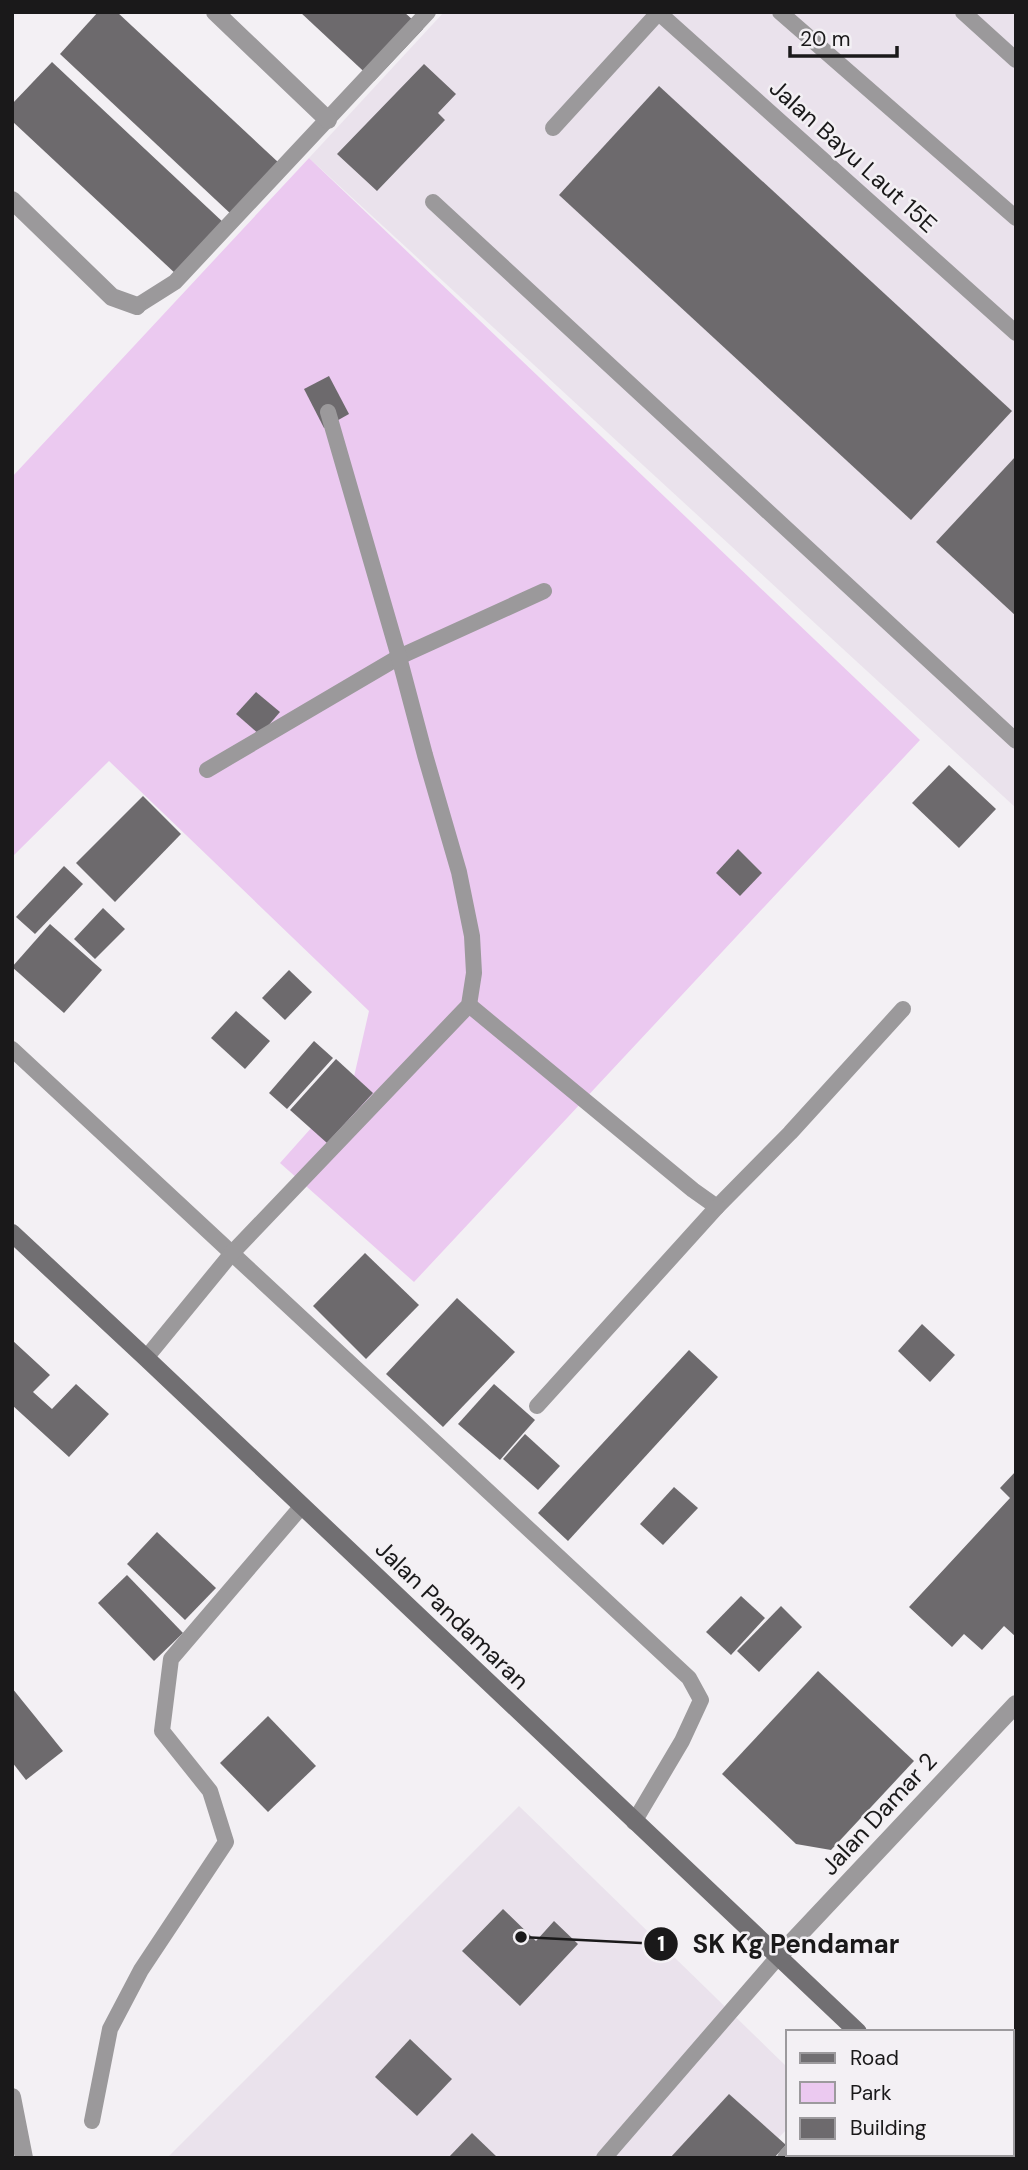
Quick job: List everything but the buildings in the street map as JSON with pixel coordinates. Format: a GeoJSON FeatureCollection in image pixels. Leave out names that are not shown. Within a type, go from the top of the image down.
{"type":"FeatureCollection","features":[{"type":"Feature","properties":{"kind":"main road","name":"Jalan Pandamaran"},"geometry":{"type":"LineString","coordinates":[[12,1233],[856,2030]]}},
{"type":"Feature","properties":{"kind":"street"},"geometry":{"type":"LineString","coordinates":[[215,12],[328,120]]}},
{"type":"Feature","properties":{"kind":"street"},"geometry":{"type":"LineString","coordinates":[[12,200],[112,297],[136,306]]}},
{"type":"Feature","properties":{"kind":"street","name":"Jalan Damar 2"},"geometry":{"type":"LineString","coordinates":[[778,1958],[1016,1704]]}},
{"type":"Feature","properties":{"kind":"street"},"geometry":{"type":"LineString","coordinates":[[12,2097],[24,2158]]}},
{"type":"Feature","properties":{"kind":"lane"},"geometry":{"type":"LineString","coordinates":[[136,306],[175,282],[428,12]]}},
{"type":"Feature","properties":{"kind":"lane"},"geometry":{"type":"LineString","coordinates":[[553,128],[659,12]]}},
{"type":"Feature","properties":{"kind":"lane","name":"Jalan Bayu Laut 15E"},"geometry":{"type":"LineString","coordinates":[[659,12],[1016,333]]}},
{"type":"Feature","properties":{"kind":"lane"},"geometry":{"type":"LineString","coordinates":[[780,12],[1016,218]]}},
{"type":"Feature","properties":{"kind":"lane"},"geometry":{"type":"LineString","coordinates":[[963,12],[1016,60]]}},
{"type":"Feature","properties":{"kind":"lane"},"geometry":{"type":"LineString","coordinates":[[433,202],[1016,741]]}},
{"type":"Feature","properties":{"kind":"lane"},"geometry":{"type":"LineString","coordinates":[[146,1357],[232,1253],[469,1004],[474,973],[472,936],[459,872],[400,657],[328,412]]}},
{"type":"Feature","properties":{"kind":"lane"},"geometry":{"type":"LineString","coordinates":[[207,769],[400,657],[544,591]]}},
{"type":"Feature","properties":{"kind":"lane"},"geometry":{"type":"LineString","coordinates":[[469,1004],[717,1207]]}},
{"type":"Feature","properties":{"kind":"lane"},"geometry":{"type":"LineString","coordinates":[[537,1406],[717,1207],[790,1133],[903,1009]]}},
{"type":"Feature","properties":{"kind":"lane"},"geometry":{"type":"LineString","coordinates":[[12,1049],[688,1678],[701,1700],[682,1741],[635,1822]]}},
{"type":"Feature","properties":{"kind":"lane"},"geometry":{"type":"LineString","coordinates":[[92,2121],[110,2029],[141,1970],[226,1842],[209,1791],[162,1731],[171,1659],[302,1506]]}},
{"type":"Feature","properties":{"kind":"lane"},"geometry":{"type":"LineString","coordinates":[[604,2158],[778,1958]]}},
{"type":"Feature","properties":{"kind":"shaded area"},"geometry":{"type":"Polygon","coordinates":[[[444,12],[1016,12],[1016,808],[309,158],[444,12]]]}},
{"type":"Feature","properties":{"kind":"shaded area"},"geometry":{"type":"Polygon","coordinates":[[[519,1806],[786,2066],[786,2130],[759,2158],[167,2158],[519,1806]]]}},
{"type":"Feature","properties":{"kind":"green space"},"geometry":{"type":"Polygon","coordinates":[[[309,158],[920,740],[414,1282],[280,1163],[353,1081],[369,1011],[109,761],[12,857],[12,477],[309,158]]]}},
{"type":"Feature","properties":{"kind":"place","name":"SK Kg Pendamar"},"geometry":{"type":"Point","coordinates":[521,1937]}}]}
